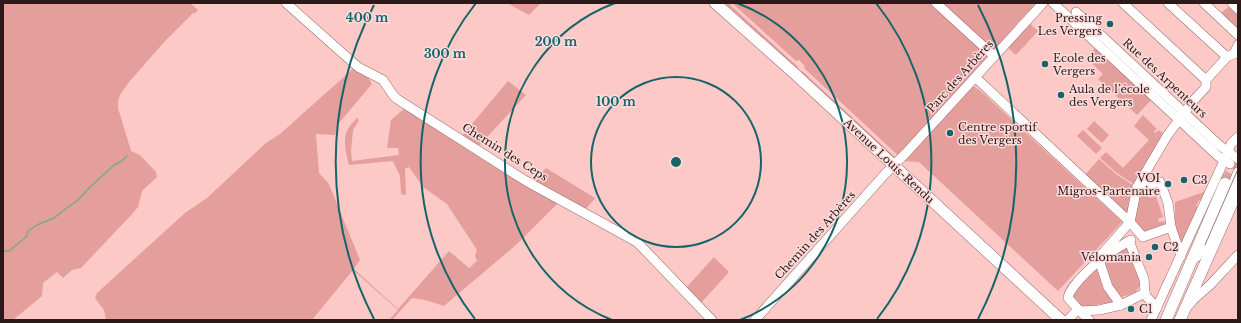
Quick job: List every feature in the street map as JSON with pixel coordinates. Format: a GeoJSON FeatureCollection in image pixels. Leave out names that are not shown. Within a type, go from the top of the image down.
{"type":"FeatureCollection","features":[{"type":"Feature","properties":{"kind":"main road","name":"Avenue Louis-Rendu"},"geometry":{"type":"LineString","coordinates":[[715,3],[795,74],[1061,320]]}},
{"type":"Feature","properties":{"kind":"main road"},"geometry":{"type":"LineString","coordinates":[[1166,320],[1225,183]]}},
{"type":"Feature","properties":{"kind":"main road"},"geometry":{"type":"LineString","coordinates":[[1182,315],[1238,190]]}},
{"type":"Feature","properties":{"kind":"street","name":"Chemin des Ceps"},"geometry":{"type":"LineString","coordinates":[[286,3],[358,67],[385,82],[397,99],[526,181],[637,242],[712,320]]}},
{"type":"Feature","properties":{"kind":"street"},"geometry":{"type":"LineString","coordinates":[[936,3],[994,56]]}},
{"type":"Feature","properties":{"kind":"street","name":"Parc des Arbères"},"geometry":{"type":"LineString","coordinates":[[893,165],[905,154],[1043,3]]}},
{"type":"Feature","properties":{"kind":"street","name":"Rue des Arpenteurs"},"geometry":{"type":"LineString","coordinates":[[1053,3],[1182,116]]}},
{"type":"Feature","properties":{"kind":"street"},"geometry":{"type":"LineString","coordinates":[[1123,3],[1206,84]]}},
{"type":"Feature","properties":{"kind":"street"},"geometry":{"type":"LineString","coordinates":[[1168,3],[1227,57]]}},
{"type":"Feature","properties":{"kind":"street"},"geometry":{"type":"LineString","coordinates":[[1204,3],[1238,35]]}},
{"type":"Feature","properties":{"kind":"street"},"geometry":{"type":"LineString","coordinates":[[1232,3],[1238,9]]}},
{"type":"Feature","properties":{"kind":"street","name":"Rue des Arpenteurs"},"geometry":{"type":"LineString","coordinates":[[1076,12],[1227,159],[1238,160]]}},
{"type":"Feature","properties":{"kind":"street"},"geometry":{"type":"LineString","coordinates":[[1121,305],[1108,288],[1099,260],[1101,255],[1130,222],[1137,187],[1167,136],[1227,57],[1234,54],[1238,45]]}},
{"type":"Feature","properties":{"kind":"street"},"geometry":{"type":"LineString","coordinates":[[975,77],[1130,222],[1143,237],[1171,227]]}},
{"type":"Feature","properties":{"kind":"street"},"geometry":{"type":"LineString","coordinates":[[1151,320],[1227,159],[1231,144],[1238,137]]}},
{"type":"Feature","properties":{"kind":"street","name":"Chemin des Arbères"},"geometry":{"type":"LineString","coordinates":[[755,320],[893,165]]}},
{"type":"Feature","properties":{"kind":"street"},"geometry":{"type":"LineString","coordinates":[[1195,286],[1210,236],[1238,172]]}},
{"type":"Feature","properties":{"kind":"street"},"geometry":{"type":"LineString","coordinates":[[1137,187],[1160,182],[1168,203],[1171,227],[1181,256]]}},
{"type":"Feature","properties":{"kind":"street"},"geometry":{"type":"LineString","coordinates":[[1183,281],[1210,236]]}},
{"type":"Feature","properties":{"kind":"street"},"geometry":{"type":"LineString","coordinates":[[1089,320],[1068,298],[1069,293],[1091,267],[1099,260],[1130,240],[1144,280],[1146,296],[1157,308]]}},
{"type":"Feature","properties":{"kind":"street"},"geometry":{"type":"LineString","coordinates":[[1182,315],[1193,300],[1210,285],[1238,255]]}},
{"type":"Feature","properties":{"kind":"street"},"geometry":{"type":"LineString","coordinates":[[1068,320],[1079,310],[1099,310],[1121,305],[1146,293]]}},
{"type":"Feature","properties":{"kind":"shaded area"},"geometry":{"type":"Polygon","coordinates":[[[3,3],[190,3],[198,10],[194,14],[193,13],[165,41],[129,82],[120,95],[118,101],[118,108],[131,151],[140,155],[156,172],[157,177],[142,191],[138,207],[133,213],[81,268],[72,270],[63,278],[57,272],[43,283],[42,296],[13,320],[3,320],[3,3]]]}},
{"type":"Feature","properties":{"kind":"shaded area"},"geometry":{"type":"Polygon","coordinates":[[[507,3],[541,3],[529,15],[507,3]]]}},
{"type":"Feature","properties":{"kind":"shaded area"},"geometry":{"type":"Polygon","coordinates":[[[725,3],[728,3],[798,67],[796,69],[725,3]]]}},
{"type":"Feature","properties":{"kind":"shaded area","name":"Centre sportif des Vergers"},"geometry":{"type":"Polygon","coordinates":[[[732,3],[1036,3],[966,80],[983,93],[1122,222],[1058,291],[919,162],[904,161],[804,68],[805,66],[799,60],[796,61],[732,3]]]}},
{"type":"Feature","properties":{"kind":"shaded area"},"geometry":{"type":"Polygon","coordinates":[[[1231,5],[1238,11],[1238,32],[1221,17],[1222,12],[1231,5]]]}},
{"type":"Feature","properties":{"kind":"shaded area"},"geometry":{"type":"Polygon","coordinates":[[[1028,22],[1038,31],[1016,55],[1006,46],[1028,22]]]}},
{"type":"Feature","properties":{"kind":"shaded area"},"geometry":{"type":"Polygon","coordinates":[[[1097,46],[1153,98],[1137,115],[1098,79],[1103,74],[1086,58],[1097,46]]]}},
{"type":"Feature","properties":{"kind":"shaded area"},"geometry":{"type":"Polygon","coordinates":[[[355,67],[368,77],[372,84],[339,123],[335,135],[316,134],[319,173],[329,184],[360,260],[354,269],[398,309],[449,251],[469,268],[477,261],[475,256],[477,250],[447,204],[423,187],[409,167],[405,169],[406,195],[401,194],[400,176],[393,161],[349,165],[345,147],[345,137],[352,123],[357,118],[359,120],[353,130],[351,151],[352,161],[399,155],[398,148],[387,148],[391,120],[406,107],[559,202],[517,244],[444,306],[425,300],[412,298],[392,320],[389,320],[398,310],[353,270],[312,320],[106,320],[104,310],[95,298],[97,293],[185,213],[207,198],[266,143],[280,134],[355,67]]]}},
{"type":"Feature","properties":{"kind":"shaded area"},"geometry":{"type":"Polygon","coordinates":[[[802,71],[896,158],[894,160],[801,73],[802,71]]]}},
{"type":"Feature","properties":{"kind":"shaded area"},"geometry":{"type":"Polygon","coordinates":[[[508,81],[526,95],[477,148],[461,137],[508,81]]]}},
{"type":"Feature","properties":{"kind":"shaded area"},"geometry":{"type":"Polygon","coordinates":[[[1143,115],[1157,129],[1154,131],[1155,133],[1159,130],[1166,136],[1135,185],[1117,173],[1100,158],[1106,152],[1123,168],[1149,140],[1134,126],[1143,115]]]}},
{"type":"Feature","properties":{"kind":"shaded area"},"geometry":{"type":"Polygon","coordinates":[[[1094,121],[1109,135],[1102,143],[1087,129],[1094,121]]]}},
{"type":"Feature","properties":{"kind":"shaded area"},"geometry":{"type":"Polygon","coordinates":[[[1083,130],[1102,148],[1096,154],[1077,136],[1083,130]]]}},
{"type":"Feature","properties":{"kind":"shaded area"},"geometry":{"type":"Polygon","coordinates":[[[1099,159],[1116,174],[1134,186],[1129,218],[1084,176],[1099,159]]]}},
{"type":"Feature","properties":{"kind":"shaded area"},"geometry":{"type":"Polygon","coordinates":[[[546,168],[595,198],[585,210],[533,183],[546,168]]]}},
{"type":"Feature","properties":{"kind":"shaded area"},"geometry":{"type":"Polygon","coordinates":[[[1154,190],[1154,192],[1149,194],[1150,198],[1156,196],[1163,217],[1158,219],[1159,222],[1164,221],[1166,225],[1144,233],[1133,222],[1139,195],[1154,190]]]}},
{"type":"Feature","properties":{"kind":"shaded area"},"geometry":{"type":"Polygon","coordinates":[[[1207,191],[1204,202],[1199,200],[1196,206],[1201,208],[1182,249],[1175,233],[1175,202],[1207,191]]]}},
{"type":"Feature","properties":{"kind":"shaded area"},"geometry":{"type":"Polygon","coordinates":[[[1130,246],[1142,282],[1135,293],[1118,298],[1102,265],[1108,261],[1108,259],[1130,246]]]}},
{"type":"Feature","properties":{"kind":"shaded area"},"geometry":{"type":"Polygon","coordinates":[[[714,257],[729,272],[700,304],[685,289],[714,257]]]}},
{"type":"Feature","properties":{"kind":"shaded area"},"geometry":{"type":"Polygon","coordinates":[[[1100,266],[1116,300],[1108,304],[1098,304],[1094,308],[1083,309],[1072,294],[1092,269],[1100,266]]]}},
{"type":"Feature","properties":{"kind":"waterway"},"geometry":{"type":"LineString","coordinates":[[3,251],[9,251],[26,237],[28,231],[37,225],[54,218],[77,201],[114,165],[122,161],[127,156]]}},
{"type":"Feature","properties":{"kind":"tunnel"},"geometry":{"type":"LineString","coordinates":[[1225,183],[1238,160]]}},
{"type":"Feature","properties":{"kind":"tram line"},"geometry":{"type":"LineString","coordinates":[[1205,245],[1238,169]]}},
{"type":"Feature","properties":{"kind":"place","name":"Pressing Les Vergers"},"geometry":{"type":"Point","coordinates":[1110,24]}},
{"type":"Feature","properties":{"kind":"place","name":"Ecole des Vergers"},"geometry":{"type":"Point","coordinates":[1045,64]}},
{"type":"Feature","properties":{"kind":"place","name":"Aula de l’école des Vergers"},"geometry":{"type":"Point","coordinates":[1061,95]}},
{"type":"Feature","properties":{"kind":"place","name":"Centre sportif des Vergers"},"geometry":{"type":"Point","coordinates":[950,133]}},
{"type":"Feature","properties":{"kind":"place","name":"C3"},"geometry":{"type":"Point","coordinates":[1184,180]}},
{"type":"Feature","properties":{"kind":"place","name":"VOI Migros-Partenaire"},"geometry":{"type":"Point","coordinates":[1168,184]}},
{"type":"Feature","properties":{"kind":"place","name":"C2"},"geometry":{"type":"Point","coordinates":[1155,247]}},
{"type":"Feature","properties":{"kind":"place","name":"Vélomania"},"geometry":{"type":"Point","coordinates":[1149,257]}},
{"type":"Feature","properties":{"kind":"place","name":"C1"},"geometry":{"type":"Point","coordinates":[1131,309]}}]}
